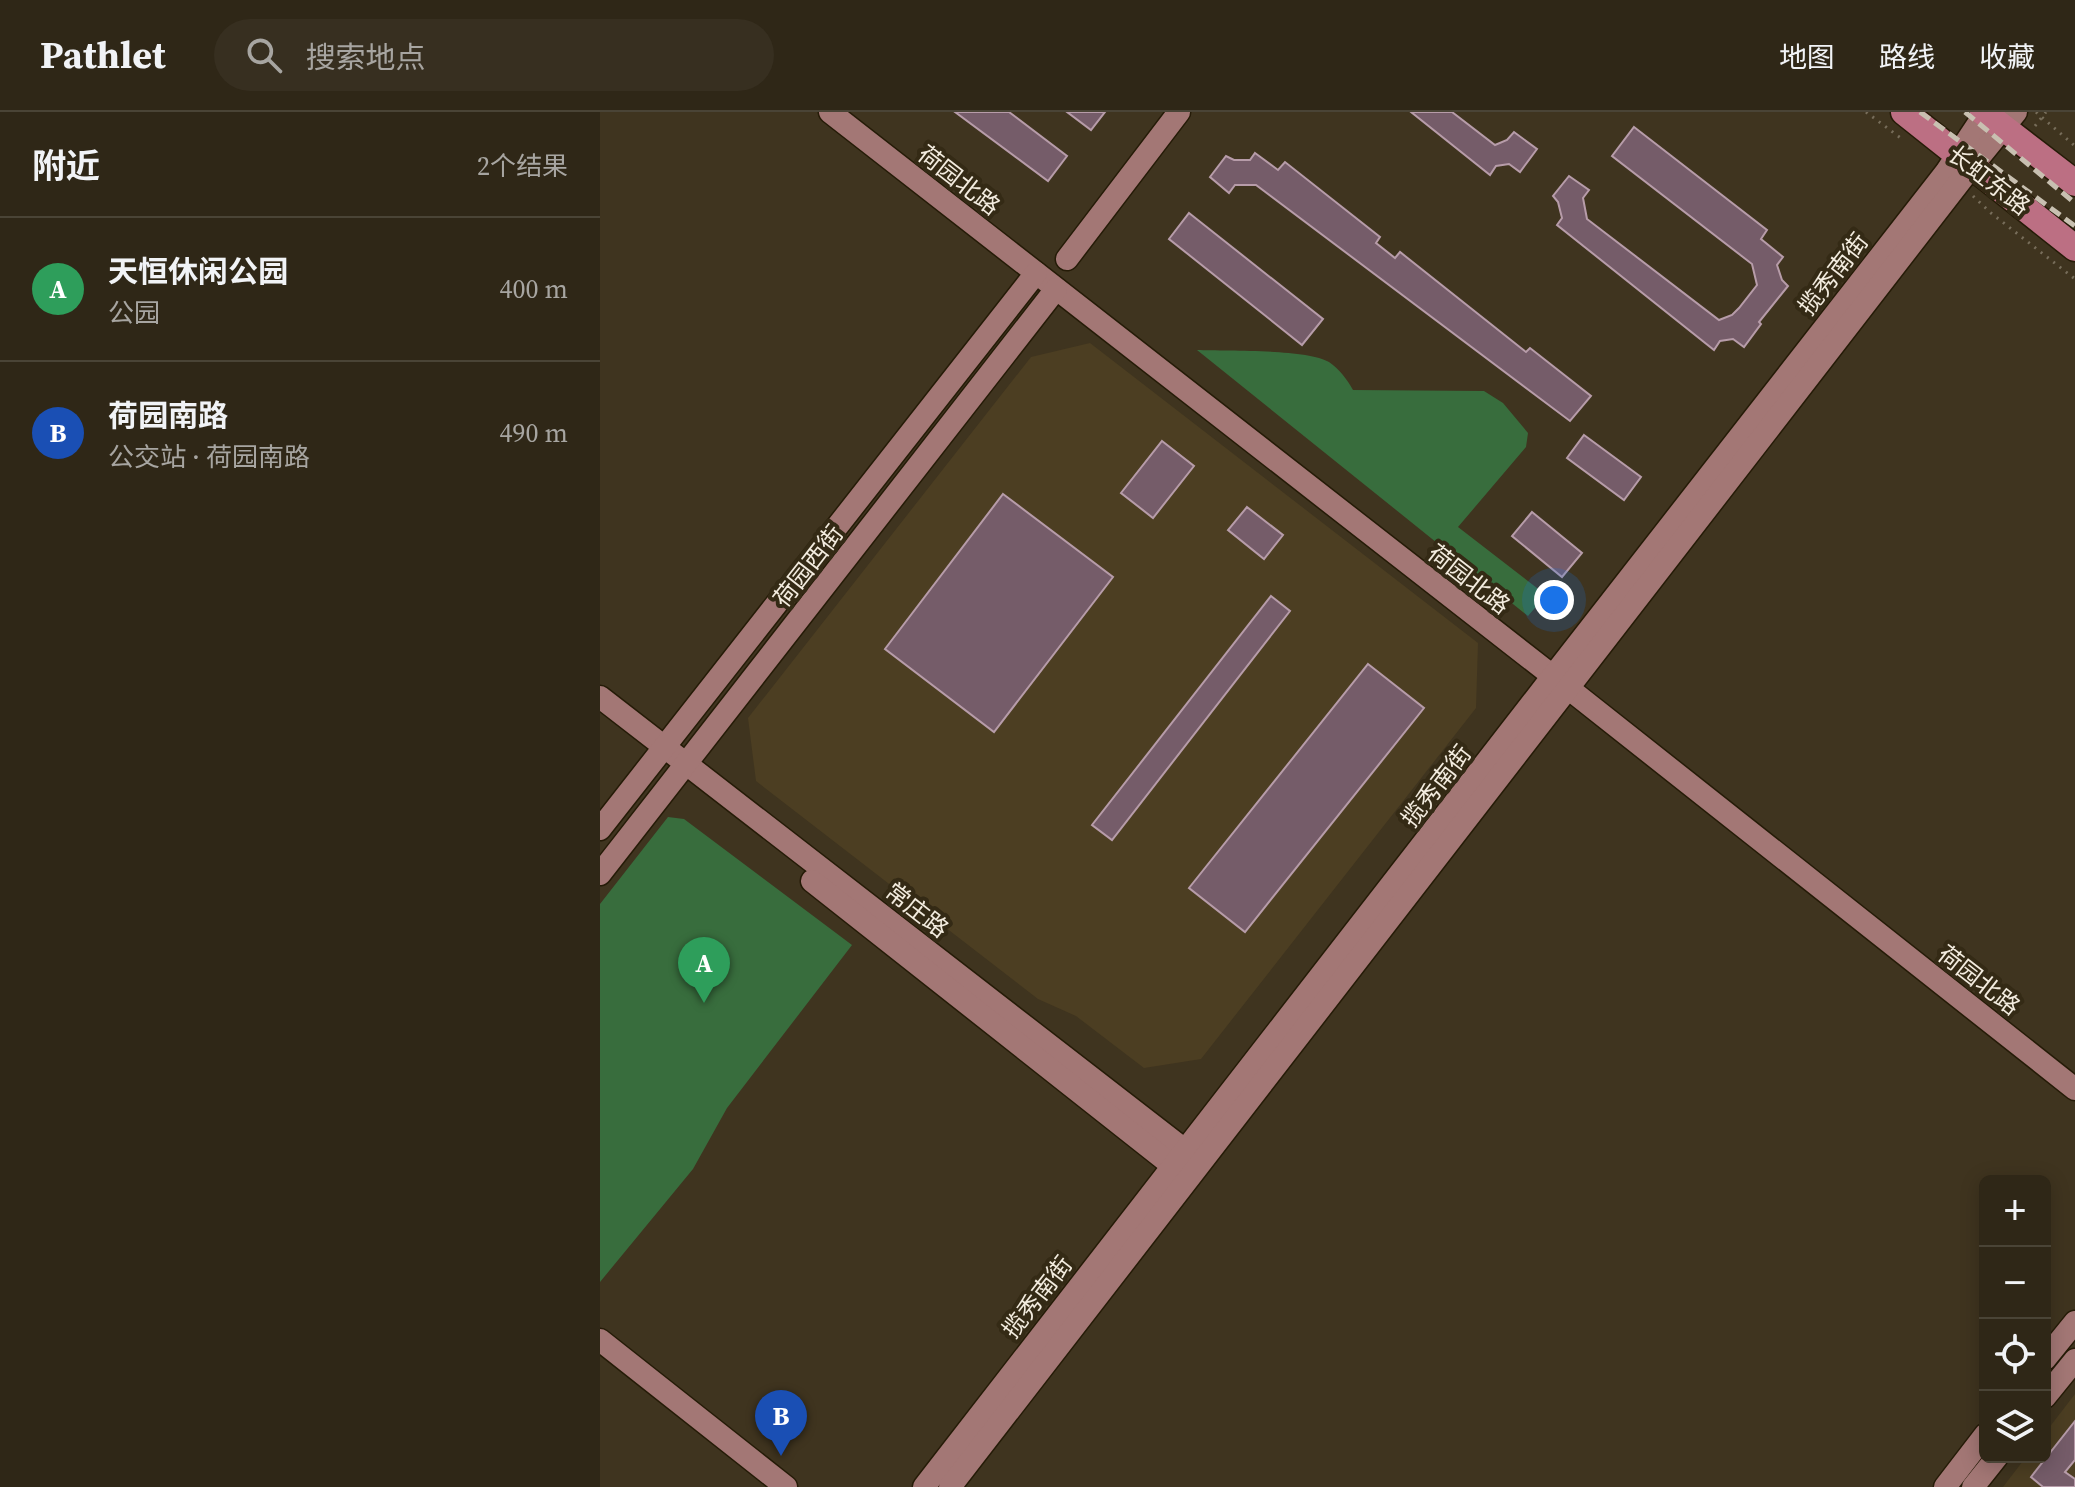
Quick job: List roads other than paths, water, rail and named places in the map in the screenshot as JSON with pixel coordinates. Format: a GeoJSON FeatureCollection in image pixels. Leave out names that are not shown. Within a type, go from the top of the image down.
{"type":"FeatureCollection","features":[{"type":"Feature","properties":{"kind":"main road","name":"长虹东路"},"geometry":{"type":"LineString","coordinates":[[1904,112],[2075,248]]}},
{"type":"Feature","properties":{"kind":"main road"},"geometry":{"type":"LineString","coordinates":[[1995,115],[2075,183]]}},
{"type":"Feature","properties":{"kind":"street","name":"荷园北路"},"geometry":{"type":"LineString","coordinates":[[830,112],[2075,1089]]}},
{"type":"Feature","properties":{"kind":"street"},"geometry":{"type":"LineString","coordinates":[[1067,259],[1179,112]]}},
{"type":"Feature","properties":{"kind":"street","name":"揽秀南街"},"geometry":{"type":"LineString","coordinates":[[950,1487],[1196,1171],[1560,682],[1964,160],[1995,115]]}},
{"type":"Feature","properties":{"kind":"street","name":"荷园西街"},"geometry":{"type":"LineString","coordinates":[[600,829],[1036,273]]}},
{"type":"Feature","properties":{"kind":"street","name":"荷园西街"},"geometry":{"type":"LineString","coordinates":[[600,874],[1056,289]]}},
{"type":"Feature","properties":{"kind":"street","name":"揽秀南街"},"geometry":{"type":"LineString","coordinates":[[924,1487],[1177,1157],[1560,682]]}},
{"type":"Feature","properties":{"kind":"street","name":"常庄路"},"geometry":{"type":"LineString","coordinates":[[600,697],[660,753]]}},
{"type":"Feature","properties":{"kind":"street","name":"常庄路"},"geometry":{"type":"LineString","coordinates":[[600,714],[660,753],[1196,1171]]}},
{"type":"Feature","properties":{"kind":"street"},"geometry":{"type":"LineString","coordinates":[[2051,1352],[2075,1322]]}},
{"type":"Feature","properties":{"kind":"street"},"geometry":{"type":"LineString","coordinates":[[600,1340],[786,1487]]}},
{"type":"Feature","properties":{"kind":"street"},"geometry":{"type":"LineString","coordinates":[[2050,1391],[2075,1360]]}},
{"type":"Feature","properties":{"kind":"street"},"geometry":{"type":"LineString","coordinates":[[1945,1487],[1979,1443]]}},
{"type":"Feature","properties":{"kind":"street"},"geometry":{"type":"LineString","coordinates":[[1973,1487],[1992,1463]]}},
{"type":"Feature","properties":{"kind":"railway"},"geometry":{"type":"LineString","coordinates":[[1920,112],[2075,226]]}},
{"type":"Feature","properties":{"kind":"railway"},"geometry":{"type":"LineString","coordinates":[[1965,112],[2075,203]]}},
{"type":"Feature","properties":{"kind":"place","name":"天恒休闲公园"},"geometry":{"type":"Point","coordinates":[704,1003]}},
{"type":"Feature","properties":{"kind":"place","name":"荷园南路"},"geometry":{"type":"Point","coordinates":[781,1456]}}]}
